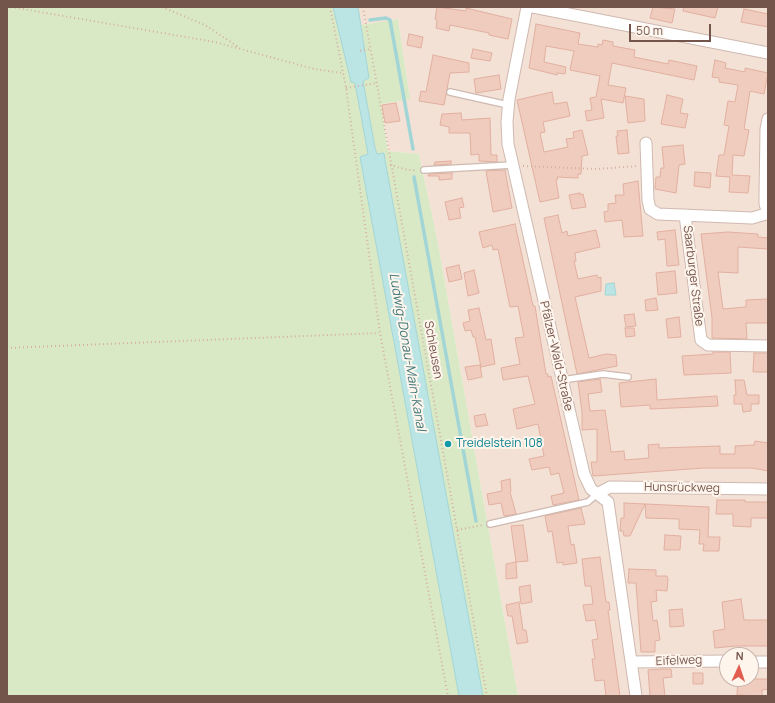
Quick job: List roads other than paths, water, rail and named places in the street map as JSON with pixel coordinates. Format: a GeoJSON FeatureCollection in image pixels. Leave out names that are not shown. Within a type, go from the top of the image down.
{"type":"FeatureCollection","features":[{"type":"Feature","properties":{"kind":"street","name":"Pfälzer-Wald-Straße"},"geometry":{"type":"LineString","coordinates":[[527,7],[508,105],[507,122],[512,165],[584,474],[591,489],[608,502],[636,696]]}},
{"type":"Feature","properties":{"kind":"street"},"geometry":{"type":"LineString","coordinates":[[533,7],[768,53]]}},
{"type":"Feature","properties":{"kind":"street"},"geometry":{"type":"LineString","coordinates":[[767,214],[766,129],[768,119]]}},
{"type":"Feature","properties":{"kind":"street","name":"Saarburger Straße"},"geometry":{"type":"LineString","coordinates":[[646,144],[646,166],[650,209],[658,214],[752,218],[767,214]]}},
{"type":"Feature","properties":{"kind":"street","name":"Saarburger Straße"},"geometry":{"type":"LineString","coordinates":[[685,215],[701,340],[708,345],[768,346]]}},
{"type":"Feature","properties":{"kind":"street","name":"Hunsrückweg"},"geometry":{"type":"LineString","coordinates":[[597,494],[610,487],[768,489]]}},
{"type":"Feature","properties":{"kind":"street","name":"Eifelweg"},"geometry":{"type":"LineString","coordinates":[[631,662],[719,661]]}},
{"type":"Feature","properties":{"kind":"lane"},"geometry":{"type":"LineString","coordinates":[[450,92],[508,105]]}},
{"type":"Feature","properties":{"kind":"lane"},"geometry":{"type":"LineString","coordinates":[[424,170],[512,165]]}},
{"type":"Feature","properties":{"kind":"lane"},"geometry":{"type":"LineString","coordinates":[[562,380],[603,374],[628,377]]}},
{"type":"Feature","properties":{"kind":"lane"},"geometry":{"type":"LineString","coordinates":[[490,524],[588,502],[597,494]]}},
{"type":"Feature","properties":{"kind":"water","name":"Ludwig-Donau-Main-Kanal"},"geometry":{"type":"Polygon","coordinates":[[[333,7],[358,7],[369,78],[363,81],[375,148],[377,154],[384,153],[483,696],[459,696],[360,157],[368,154],[355,83],[351,82],[333,7]]]}},
{"type":"Feature","properties":{"kind":"water"},"geometry":{"type":"Polygon","coordinates":[[[614,283],[616,295],[605,295],[606,284],[614,283]]]}},
{"type":"Feature","properties":{"kind":"waterway"},"geometry":{"type":"LineString","coordinates":[[370,20],[386,18],[390,20],[413,149]]}},
{"type":"Feature","properties":{"kind":"waterway"},"geometry":{"type":"LineString","coordinates":[[414,177],[476,521]]}},
{"type":"Feature","properties":{"kind":"place","name":"Treidelstein 108"},"geometry":{"type":"Point","coordinates":[448,444]}}]}
